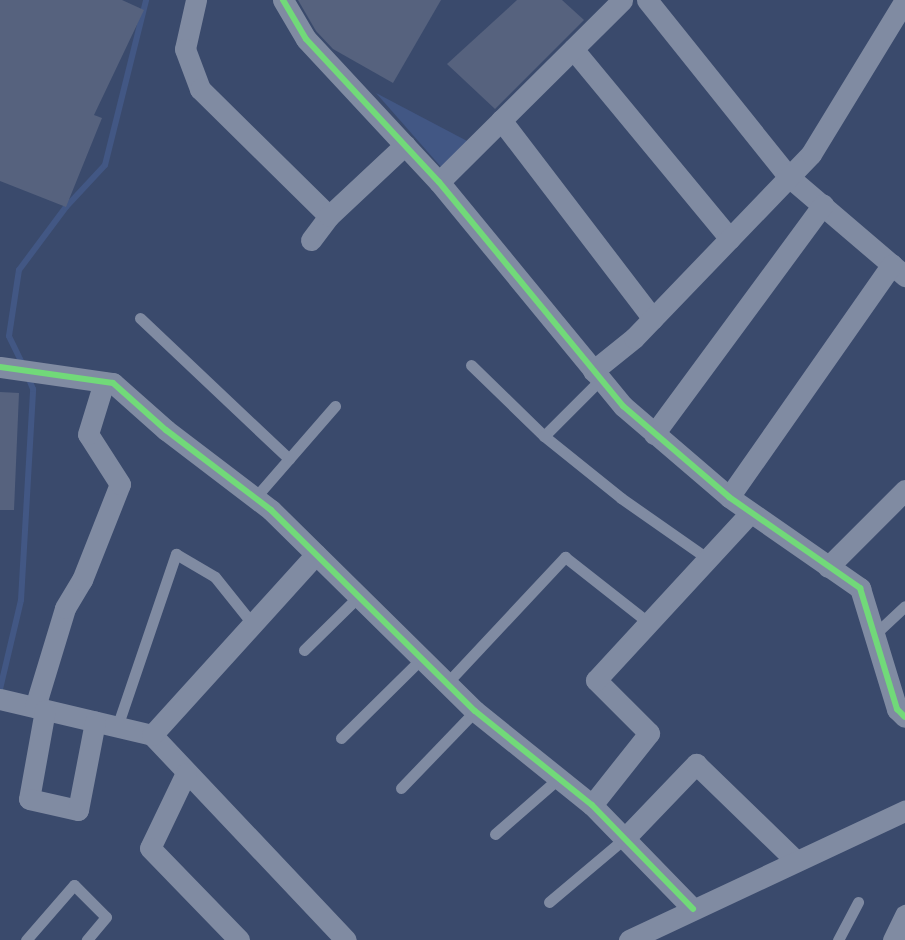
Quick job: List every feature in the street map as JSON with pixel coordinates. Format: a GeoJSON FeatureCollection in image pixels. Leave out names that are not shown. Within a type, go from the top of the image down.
{"type":"FeatureCollection","features":[{"type":"Feature","properties":{"kind":"street"},"geometry":{"type":"LineString","coordinates":[[196,0],[185,49],[200,89],[329,216]]}},
{"type":"Feature","properties":{"kind":"street"},"geometry":{"type":"LineString","coordinates":[[283,0],[306,39],[440,182],[597,375],[654,434],[750,513],[860,588],[896,708],[905,717]]}},
{"type":"Feature","properties":{"kind":"street"},"geometry":{"type":"LineString","coordinates":[[440,182],[622,0]]}},
{"type":"Feature","properties":{"kind":"street"},"geometry":{"type":"LineString","coordinates":[[647,0],[790,177],[898,270],[729,497]]}},
{"type":"Feature","properties":{"kind":"street"},"geometry":{"type":"LineString","coordinates":[[597,375],[811,154],[905,0]]}},
{"type":"Feature","properties":{"kind":"street"},"geometry":{"type":"LineString","coordinates":[[573,49],[730,239]]}},
{"type":"Feature","properties":{"kind":"street"},"geometry":{"type":"LineString","coordinates":[[501,120],[653,319]]}},
{"type":"Feature","properties":{"kind":"street"},"geometry":{"type":"LineString","coordinates":[[311,240],[329,216],[405,145]]}},
{"type":"Feature","properties":{"kind":"street"},"geometry":{"type":"LineString","coordinates":[[654,434],[823,205]]}},
{"type":"Feature","properties":{"kind":"street"},"geometry":{"type":"LineString","coordinates":[[0,367],[113,383],[166,430],[255,498],[316,554],[475,711],[592,805],[693,909]]}},
{"type":"Feature","properties":{"kind":"street"},"geometry":{"type":"LineString","coordinates":[[95,722],[78,810],[29,799],[40,709],[66,608],[82,580],[120,484],[88,434],[104,382]]}},
{"type":"Feature","properties":{"kind":"street"},"geometry":{"type":"LineString","coordinates":[[828,567],[905,490]]}},
{"type":"Feature","properties":{"kind":"street"},"geometry":{"type":"LineString","coordinates":[[592,805],[649,733],[596,680],[750,513]]}},
{"type":"Feature","properties":{"kind":"street"},"geometry":{"type":"LineString","coordinates":[[152,735],[252,622],[316,554]]}},
{"type":"Feature","properties":{"kind":"street"},"geometry":{"type":"LineString","coordinates":[[0,699],[152,735],[346,940]]}},
{"type":"Feature","properties":{"kind":"street"},"geometry":{"type":"LineString","coordinates":[[625,838],[696,764],[795,860]]}},
{"type":"Feature","properties":{"kind":"street"},"geometry":{"type":"LineString","coordinates":[[186,772],[150,848],[239,940]]}},
{"type":"Feature","properties":{"kind":"street"},"geometry":{"type":"LineString","coordinates":[[629,940],[795,860],[905,811]]}},
{"type":"Feature","properties":{"kind":"street"},"geometry":{"type":"LineString","coordinates":[[893,940],[905,915]]}},
{"type":"Feature","properties":{"kind":"lane"},"geometry":{"type":"LineString","coordinates":[[140,318],[289,459]]}},
{"type":"Feature","properties":{"kind":"lane"},"geometry":{"type":"LineString","coordinates":[[471,364],[544,436],[621,498],[708,559]]}},
{"type":"Feature","properties":{"kind":"lane"},"geometry":{"type":"LineString","coordinates":[[544,436],[597,375]]}},
{"type":"Feature","properties":{"kind":"lane"},"geometry":{"type":"LineString","coordinates":[[255,498],[335,406]]}},
{"type":"Feature","properties":{"kind":"lane"},"geometry":{"type":"LineString","coordinates":[[117,727],[176,554],[215,577],[252,622]]}},
{"type":"Feature","properties":{"kind":"lane"},"geometry":{"type":"LineString","coordinates":[[447,683],[565,557],[649,623]]}},
{"type":"Feature","properties":{"kind":"lane"},"geometry":{"type":"LineString","coordinates":[[304,650],[359,596]]}},
{"type":"Feature","properties":{"kind":"lane"},"geometry":{"type":"LineString","coordinates":[[874,636],[905,606]]}},
{"type":"Feature","properties":{"kind":"lane"},"geometry":{"type":"LineString","coordinates":[[341,738],[422,658]]}},
{"type":"Feature","properties":{"kind":"lane"},"geometry":{"type":"LineString","coordinates":[[401,788],[475,711]]}},
{"type":"Feature","properties":{"kind":"lane"},"geometry":{"type":"LineString","coordinates":[[495,834],[559,778]]}},
{"type":"Feature","properties":{"kind":"lane"},"geometry":{"type":"LineString","coordinates":[[549,902],[625,838]]}},
{"type":"Feature","properties":{"kind":"lane"},"geometry":{"type":"LineString","coordinates":[[26,940],[74,885],[106,917],[87,940]]}},
{"type":"Feature","properties":{"kind":"lane"},"geometry":{"type":"LineString","coordinates":[[838,940],[858,902]]}},
{"type":"Feature","properties":{"kind":"water"},"geometry":{"type":"Polygon","coordinates":[[[376,93],[469,142],[441,167],[376,93]]]}},
{"type":"Feature","properties":{"kind":"building"},"geometry":{"type":"Polygon","coordinates":[[[0,0],[122,0],[144,10],[94,115],[102,118],[66,207],[0,181],[0,0]]]}},
{"type":"Feature","properties":{"kind":"building"},"geometry":{"type":"Polygon","coordinates":[[[298,0],[441,0],[393,83],[333,49],[316,31],[298,0]]]}},
{"type":"Feature","properties":{"kind":"building"},"geometry":{"type":"Polygon","coordinates":[[[517,0],[562,0],[584,20],[495,109],[447,64],[517,0]]]}},
{"type":"Feature","properties":{"kind":"building"},"geometry":{"type":"Polygon","coordinates":[[[0,392],[19,393],[14,510],[0,510],[0,392]]]}},
{"type":"Feature","properties":{"kind":"waterway"},"geometry":{"type":"LineString","coordinates":[[23,365],[9,336],[19,270],[66,207],[105,165],[146,0]]}},
{"type":"Feature","properties":{"kind":"waterway"},"geometry":{"type":"LineString","coordinates":[[0,689],[21,600],[33,389],[27,374]]}},
{"type":"Feature","properties":{"kind":"cycle path"},"geometry":{"type":"LineString","coordinates":[[283,0],[306,39],[439,182],[623,406],[729,497],[860,588],[897,709],[905,717]]}},
{"type":"Feature","properties":{"kind":"cycle path"},"geometry":{"type":"LineString","coordinates":[[0,367],[113,383],[166,430],[271,510],[475,711],[592,805],[693,909]]}}]}
